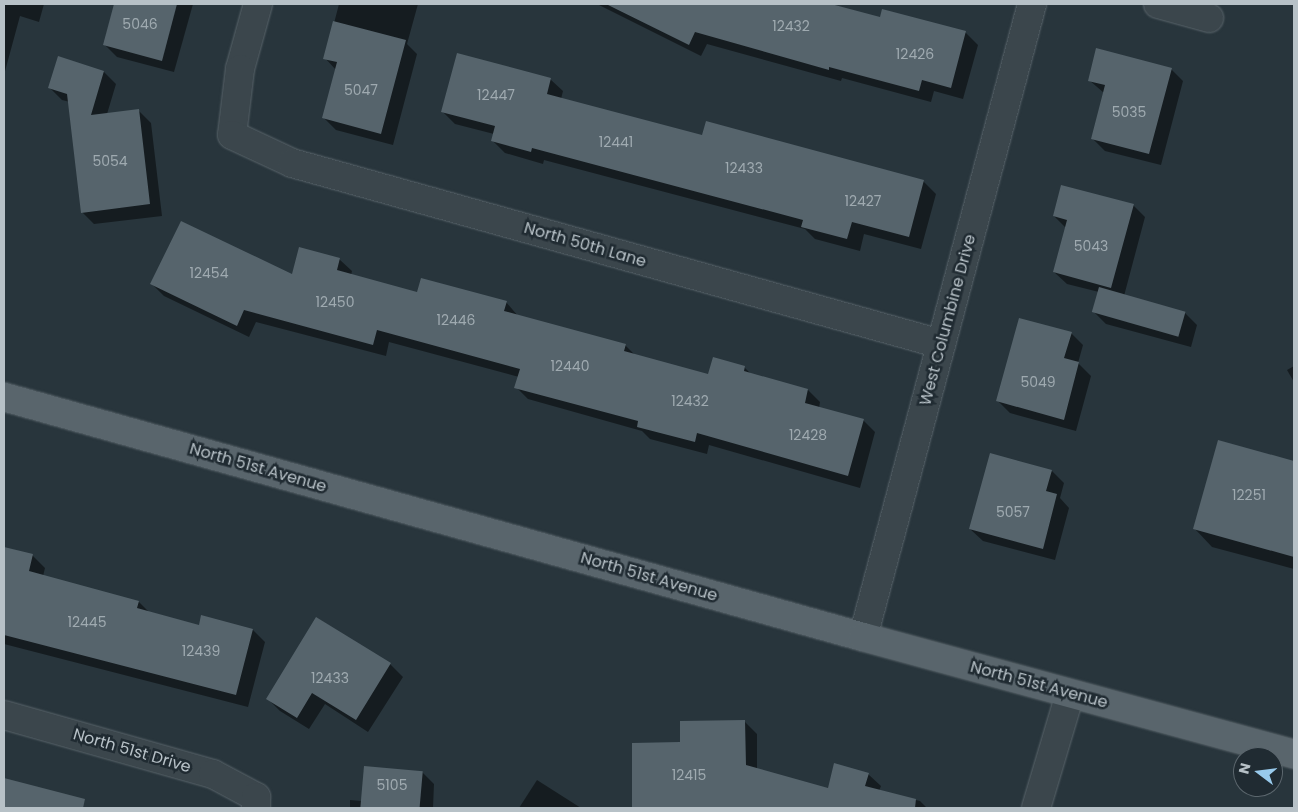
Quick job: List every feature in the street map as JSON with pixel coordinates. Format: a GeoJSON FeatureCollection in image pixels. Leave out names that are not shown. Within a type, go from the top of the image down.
{"type":"FeatureCollection","features":[{"type":"Feature","properties":{"kind":"main road","name":"North 51st Avenue"},"geometry":{"type":"LineString","coordinates":[[4,397],[862,637],[1294,754]]}},
{"type":"Feature","properties":{"kind":"street","name":"North 50th Lane"},"geometry":{"type":"LineString","coordinates":[[258,4],[240,69],[232,135],[292,163],[942,344]]}},
{"type":"Feature","properties":{"kind":"street","name":"West Columbine Drive"},"geometry":{"type":"LineString","coordinates":[[862,637],[1032,4]]}},
{"type":"Feature","properties":{"kind":"street"},"geometry":{"type":"LineString","coordinates":[[1158,4],[1209,18]]}},
{"type":"Feature","properties":{"kind":"street"},"geometry":{"type":"LineString","coordinates":[[1036,808],[1070,694]]}},
{"type":"Feature","properties":{"kind":"street","name":"North 51st Drive"},"geometry":{"type":"LineString","coordinates":[[4,715],[213,774],[256,803]]}},
{"type":"Feature","properties":{"kind":"building"},"geometry":{"type":"Polygon","coordinates":[[[114,4],[177,4],[162,61],[103,45],[114,4]]]}},
{"type":"Feature","properties":{"kind":"building"},"geometry":{"type":"Polygon","coordinates":[[[606,4],[831,4],[880,17],[882,9],[966,31],[951,88],[922,80],[919,91],[829,67],[829,70],[695,32],[689,45],[606,4]]]}},
{"type":"Feature","properties":{"kind":"building"},"geometry":{"type":"Polygon","coordinates":[[[333,21],[406,40],[381,134],[322,118],[337,62],[323,59],[333,21]]]}},
{"type":"Feature","properties":{"kind":"building"},"geometry":{"type":"Polygon","coordinates":[[[1096,48],[1172,68],[1149,154],[1091,139],[1105,85],[1088,81],[1096,48]]]}},
{"type":"Feature","properties":{"kind":"building"},"geometry":{"type":"Polygon","coordinates":[[[457,53],[551,78],[547,94],[702,135],[706,121],[924,180],[909,237],[852,222],[847,239],[801,227],[803,220],[532,148],[531,152],[491,141],[495,126],[441,112],[457,53]]]}},
{"type":"Feature","properties":{"kind":"building"},"geometry":{"type":"Polygon","coordinates":[[[58,56],[104,71],[91,115],[139,109],[150,204],[81,213],[67,94],[48,88],[58,56]]]}},
{"type":"Feature","properties":{"kind":"building"},"geometry":{"type":"Polygon","coordinates":[[[1061,185],[1134,204],[1111,288],[1053,272],[1067,220],[1053,216],[1061,185]]]}},
{"type":"Feature","properties":{"kind":"building"},"geometry":{"type":"Polygon","coordinates":[[[181,221],[292,274],[299,247],[340,258],[337,270],[417,292],[421,278],[507,301],[504,311],[626,344],[624,351],[708,374],[713,357],[745,366],[744,371],[808,389],[805,403],[864,419],[848,476],[697,433],[695,442],[637,427],[638,421],[514,388],[520,369],[377,330],[373,345],[244,310],[237,326],[150,284],[181,221]]]}},
{"type":"Feature","properties":{"kind":"building"},"geometry":{"type":"Polygon","coordinates":[[[1099,287],[1186,312],[1178,337],[1092,312],[1099,287]]]}},
{"type":"Feature","properties":{"kind":"building"},"geometry":{"type":"Polygon","coordinates":[[[1019,318],[1072,332],[1064,358],[1079,362],[1064,420],[996,401],[1019,318]]]}},
{"type":"Feature","properties":{"kind":"building"},"geometry":{"type":"Polygon","coordinates":[[[1218,440],[1294,461],[1294,557],[1193,529],[1218,440]]]}},
{"type":"Feature","properties":{"kind":"building"},"geometry":{"type":"Polygon","coordinates":[[[990,453],[1052,470],[1046,491],[1057,494],[1043,549],[969,529],[990,453]]]}},
{"type":"Feature","properties":{"kind":"building"},"geometry":{"type":"Polygon","coordinates":[[[4,547],[33,554],[29,571],[139,601],[137,608],[199,625],[201,615],[253,629],[236,695],[4,635],[4,547]]]}},
{"type":"Feature","properties":{"kind":"building"},"geometry":{"type":"Polygon","coordinates":[[[316,617],[391,663],[356,720],[312,693],[297,718],[266,699],[316,617]]]}},
{"type":"Feature","properties":{"kind":"building"},"geometry":{"type":"Polygon","coordinates":[[[745,720],[746,765],[828,788],[834,763],[869,773],[865,786],[916,799],[915,808],[632,808],[632,743],[680,742],[680,721],[745,720]]]}},
{"type":"Feature","properties":{"kind":"building"},"geometry":{"type":"Polygon","coordinates":[[[364,766],[423,771],[420,808],[360,808],[364,766]]]}},
{"type":"Feature","properties":{"kind":"building"},"geometry":{"type":"Polygon","coordinates":[[[4,778],[85,799],[83,808],[4,808],[4,778]]]}}]}
